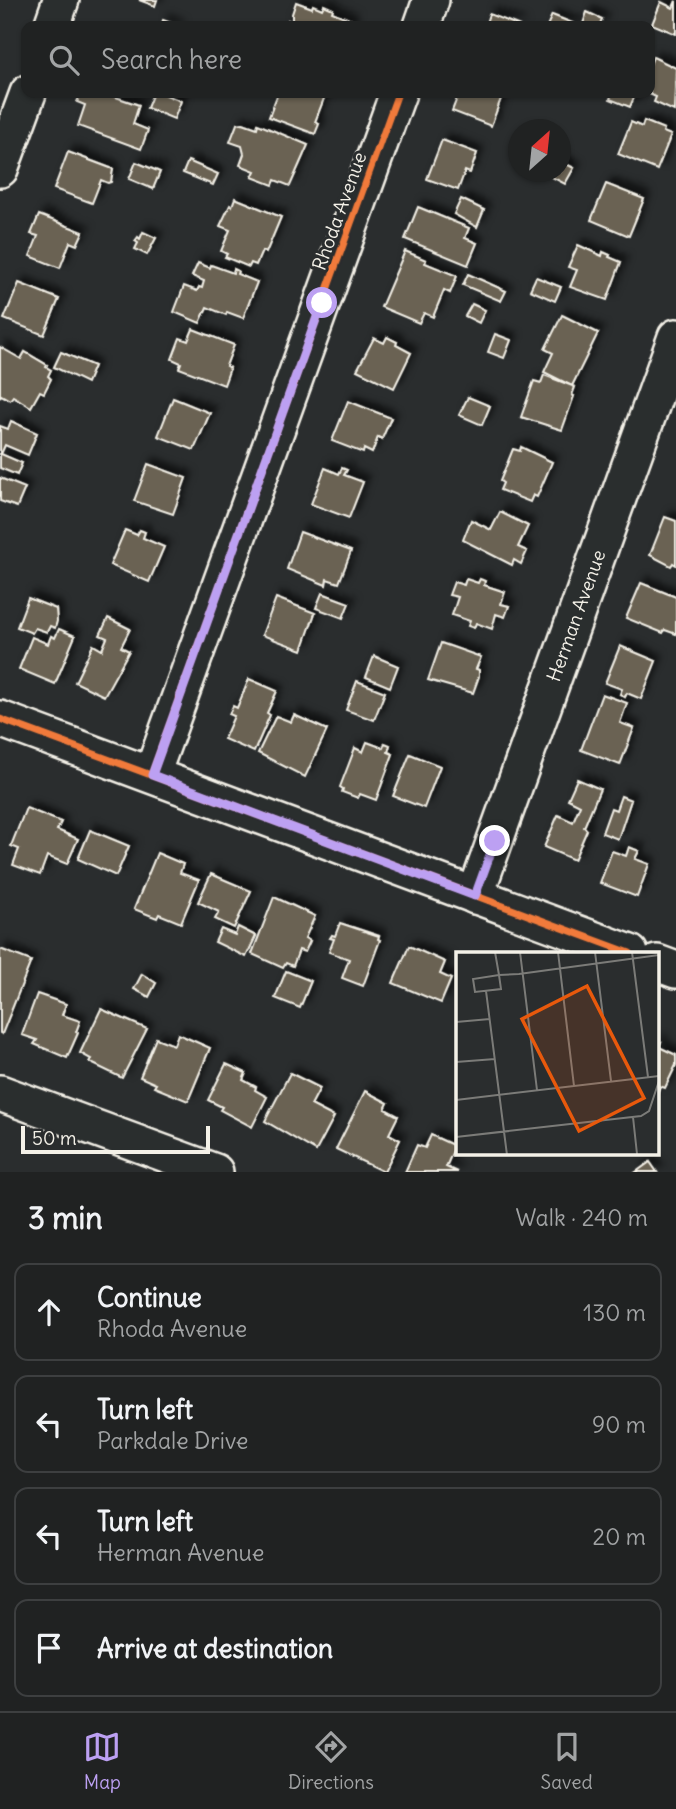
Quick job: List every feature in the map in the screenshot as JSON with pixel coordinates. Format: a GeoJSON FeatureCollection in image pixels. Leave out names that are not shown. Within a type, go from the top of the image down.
{"type":"FeatureCollection","features":[{"type":"Feature","properties":{"kind":"street"},"geometry":{"type":"LineString","coordinates":[[54,21],[61,0]]}},
{"type":"Feature","properties":{"kind":"street"},"geometry":{"type":"LineString","coordinates":[[424,21],[431,0]]}},
{"type":"Feature","properties":{"kind":"street"},"geometry":{"type":"LineString","coordinates":[[0,169],[26,98]]}},
{"type":"Feature","properties":{"kind":"street","name":"Rhoda Avenue"},"geometry":{"type":"LineString","coordinates":[[152,775],[396,98]]}},
{"type":"Feature","properties":{"kind":"street","name":"Herman Avenue"},"geometry":{"type":"LineString","coordinates":[[475,896],[676,337]]}},
{"type":"Feature","properties":{"kind":"street"},"geometry":{"type":"LineString","coordinates":[[0,719],[627,952]]}},
{"type":"Feature","properties":{"kind":"street"},"geometry":{"type":"LineString","coordinates":[[658,963],[676,970]]}},
{"type":"Feature","properties":{"kind":"street"},"geometry":{"type":"LineString","coordinates":[[0,1093],[215,1172]]}},
{"type":"Feature","properties":{"kind":"building"},"geometry":{"type":"Polygon","coordinates":[[[139,0],[157,0],[155,6],[139,0]]]}},
{"type":"Feature","properties":{"kind":"building"},"geometry":{"type":"Polygon","coordinates":[[[676,1],[676,34],[655,25],[653,21],[661,2],[673,8],[676,1]]]}},
{"type":"Feature","properties":{"kind":"building"},"geometry":{"type":"Polygon","coordinates":[[[296,2],[312,8],[313,5],[322,9],[324,5],[333,9],[332,12],[352,20],[292,21],[296,2]]]}},
{"type":"Feature","properties":{"kind":"building"},"geometry":{"type":"Polygon","coordinates":[[[587,12],[602,19],[601,21],[584,21],[587,12]]]}},
{"type":"Feature","properties":{"kind":"building"},"geometry":{"type":"Polygon","coordinates":[[[489,14],[507,21],[487,21],[489,14]]]}},
{"type":"Feature","properties":{"kind":"building"},"geometry":{"type":"Polygon","coordinates":[[[552,15],[567,21],[549,21],[552,15]]]}},
{"type":"Feature","properties":{"kind":"building"},"geometry":{"type":"Polygon","coordinates":[[[655,58],[676,68],[674,111],[654,102],[655,58]]]}},
{"type":"Feature","properties":{"kind":"building"},"geometry":{"type":"Polygon","coordinates":[[[79,98],[119,98],[139,105],[133,124],[148,130],[141,149],[78,126],[85,105],[77,102],[79,98]]]}},
{"type":"Feature","properties":{"kind":"building"},"geometry":{"type":"Polygon","coordinates":[[[151,98],[174,98],[181,101],[174,119],[147,108],[151,98]]]}},
{"type":"Feature","properties":{"kind":"building"},"geometry":{"type":"Polygon","coordinates":[[[276,98],[324,98],[315,122],[319,124],[315,134],[269,117],[276,98]]]}},
{"type":"Feature","properties":{"kind":"building"},"geometry":{"type":"Polygon","coordinates":[[[457,98],[501,98],[491,126],[452,111],[457,98]]]}},
{"type":"Feature","properties":{"kind":"building"},"geometry":{"type":"Polygon","coordinates":[[[610,98],[634,98],[630,107],[610,98]]]}},
{"type":"Feature","properties":{"kind":"building"},"geometry":{"type":"Polygon","coordinates":[[[644,121],[664,129],[663,132],[671,135],[657,170],[618,154],[631,122],[642,127],[644,121]]]}},
{"type":"Feature","properties":{"kind":"building"},"geometry":{"type":"Polygon","coordinates":[[[243,123],[257,128],[258,124],[308,145],[290,186],[275,180],[273,185],[252,177],[255,171],[240,165],[244,154],[242,146],[230,142],[237,124],[243,123]]]}},
{"type":"Feature","properties":{"kind":"building"},"geometry":{"type":"Polygon","coordinates":[[[442,140],[477,153],[470,173],[465,171],[458,190],[427,179],[442,140]]]}},
{"type":"Feature","properties":{"kind":"building"},"geometry":{"type":"Polygon","coordinates":[[[68,152],[113,169],[111,182],[101,180],[92,203],[54,189],[68,152]]]}},
{"type":"Feature","properties":{"kind":"building"},"geometry":{"type":"Polygon","coordinates":[[[188,161],[218,174],[213,185],[183,173],[188,161]]]}},
{"type":"Feature","properties":{"kind":"building"},"geometry":{"type":"Polygon","coordinates":[[[136,162],[160,172],[153,189],[129,179],[136,162]]]}},
{"type":"Feature","properties":{"kind":"building"},"geometry":{"type":"Polygon","coordinates":[[[606,184],[644,199],[629,236],[591,220],[606,184]]]}},
{"type":"Feature","properties":{"kind":"building"},"geometry":{"type":"Polygon","coordinates":[[[235,198],[281,217],[266,253],[262,251],[256,265],[251,263],[249,267],[225,257],[227,254],[221,251],[230,230],[220,226],[235,198]]]}},
{"type":"Feature","properties":{"kind":"building"},"geometry":{"type":"Polygon","coordinates":[[[461,199],[484,210],[477,227],[454,214],[461,199]]]}},
{"type":"Feature","properties":{"kind":"building"},"geometry":{"type":"Polygon","coordinates":[[[418,207],[469,228],[465,238],[477,243],[468,265],[405,239],[418,207]]]}},
{"type":"Feature","properties":{"kind":"building"},"geometry":{"type":"Polygon","coordinates":[[[39,215],[83,232],[77,245],[70,242],[60,268],[30,256],[38,236],[31,234],[39,215]]]}},
{"type":"Feature","properties":{"kind":"building"},"geometry":{"type":"Polygon","coordinates":[[[143,232],[156,238],[147,255],[135,249],[138,243],[135,241],[138,237],[140,239],[143,232]]]}},
{"type":"Feature","properties":{"kind":"building"},"geometry":{"type":"Polygon","coordinates":[[[578,245],[602,256],[603,252],[621,262],[607,300],[570,287],[577,270],[568,267],[578,245]]]}},
{"type":"Feature","properties":{"kind":"building"},"geometry":{"type":"Polygon","coordinates":[[[405,251],[426,260],[425,263],[457,276],[450,293],[444,290],[433,317],[424,313],[419,323],[381,307],[405,251]]]}},
{"type":"Feature","properties":{"kind":"building"},"geometry":{"type":"Polygon","coordinates":[[[198,263],[233,273],[234,269],[238,271],[237,274],[257,282],[243,318],[207,307],[200,323],[174,312],[184,286],[197,291],[199,287],[202,288],[204,281],[192,276],[198,263]]]}},
{"type":"Feature","properties":{"kind":"building"},"geometry":{"type":"Polygon","coordinates":[[[468,274],[506,291],[501,301],[463,285],[468,274]]]}},
{"type":"Feature","properties":{"kind":"building"},"geometry":{"type":"Polygon","coordinates":[[[536,277],[561,287],[555,301],[530,290],[536,277]]]}},
{"type":"Feature","properties":{"kind":"building"},"geometry":{"type":"Polygon","coordinates":[[[19,283],[59,299],[44,335],[4,319],[19,283]]]}},
{"type":"Feature","properties":{"kind":"building"},"geometry":{"type":"Polygon","coordinates":[[[472,304],[485,310],[479,323],[465,316],[472,304]]]}},
{"type":"Feature","properties":{"kind":"building"},"geometry":{"type":"Polygon","coordinates":[[[562,315],[598,333],[572,386],[544,372],[553,353],[545,349],[562,315]]]}},
{"type":"Feature","properties":{"kind":"building"},"geometry":{"type":"Polygon","coordinates":[[[193,329],[234,345],[226,366],[230,368],[224,385],[179,368],[181,363],[172,359],[180,338],[188,341],[193,329]]]}},
{"type":"Feature","properties":{"kind":"building"},"geometry":{"type":"Polygon","coordinates":[[[495,334],[511,340],[504,358],[488,352],[495,334]]]}},
{"type":"Feature","properties":{"kind":"building"},"geometry":{"type":"Polygon","coordinates":[[[387,337],[411,353],[394,388],[357,370],[374,338],[384,343],[387,337]]]}},
{"type":"Feature","properties":{"kind":"building"},"geometry":{"type":"Polygon","coordinates":[[[0,347],[21,359],[25,352],[51,370],[48,376],[51,379],[44,393],[40,391],[31,407],[13,396],[10,400],[1,395],[0,397],[0,347]]]}},
{"type":"Feature","properties":{"kind":"building"},"geometry":{"type":"Polygon","coordinates":[[[61,352],[94,366],[87,383],[54,367],[61,352]]]}},
{"type":"Feature","properties":{"kind":"building"},"geometry":{"type":"Polygon","coordinates":[[[544,375],[575,387],[562,430],[521,417],[534,381],[541,383],[544,375]]]}},
{"type":"Feature","properties":{"kind":"building"},"geometry":{"type":"Polygon","coordinates":[[[468,397],[490,406],[482,425],[459,415],[468,397]]]}},
{"type":"Feature","properties":{"kind":"building"},"geometry":{"type":"Polygon","coordinates":[[[173,398],[210,413],[194,450],[158,436],[173,398]]]}},
{"type":"Feature","properties":{"kind":"building"},"geometry":{"type":"Polygon","coordinates":[[[348,401],[391,418],[382,439],[378,437],[372,453],[364,449],[363,453],[332,441],[348,401]]]}},
{"type":"Feature","properties":{"kind":"building"},"geometry":{"type":"Polygon","coordinates":[[[11,421],[37,433],[28,455],[5,445],[1,454],[22,463],[17,475],[0,468],[0,426],[8,429],[11,421]]]}},
{"type":"Feature","properties":{"kind":"building"},"geometry":{"type":"Polygon","coordinates":[[[521,447],[552,462],[537,497],[533,495],[530,502],[500,490],[503,483],[500,481],[513,449],[520,451],[521,447]]]}},
{"type":"Feature","properties":{"kind":"building"},"geometry":{"type":"Polygon","coordinates":[[[148,464],[186,478],[173,514],[134,501],[148,464]]]}},
{"type":"Feature","properties":{"kind":"building"},"geometry":{"type":"Polygon","coordinates":[[[325,468],[339,474],[342,468],[347,470],[344,475],[363,482],[349,518],[311,504],[325,468]]]}},
{"type":"Feature","properties":{"kind":"building"},"geometry":{"type":"Polygon","coordinates":[[[0,478],[25,488],[17,507],[0,501],[0,478]]]}},
{"type":"Feature","properties":{"kind":"building"},"geometry":{"type":"Polygon","coordinates":[[[500,512],[528,526],[518,547],[527,551],[521,564],[514,560],[512,565],[463,540],[471,520],[491,530],[500,512]]]}},
{"type":"Feature","properties":{"kind":"building"},"geometry":{"type":"Polygon","coordinates":[[[665,517],[676,521],[676,565],[673,563],[671,566],[650,555],[665,517]]]}},
{"type":"Feature","properties":{"kind":"building"},"geometry":{"type":"Polygon","coordinates":[[[125,530],[137,535],[140,530],[145,532],[143,538],[164,547],[149,582],[110,565],[125,530]]]}},
{"type":"Feature","properties":{"kind":"building"},"geometry":{"type":"Polygon","coordinates":[[[300,532],[351,551],[339,583],[327,579],[326,585],[287,569],[300,532]]]}},
{"type":"Feature","properties":{"kind":"building"},"geometry":{"type":"Polygon","coordinates":[[[466,579],[478,583],[480,579],[485,581],[484,585],[505,592],[501,604],[509,606],[505,617],[496,614],[492,629],[476,623],[474,628],[468,626],[470,621],[452,615],[458,597],[449,595],[454,582],[464,585],[466,579]]]}},
{"type":"Feature","properties":{"kind":"building"},"geometry":{"type":"Polygon","coordinates":[[[641,583],[676,597],[676,634],[665,630],[663,633],[626,618],[641,583]]]}},
{"type":"Feature","properties":{"kind":"building"},"geometry":{"type":"Polygon","coordinates":[[[322,593],[349,603],[343,618],[316,608],[322,593]]]}},
{"type":"Feature","properties":{"kind":"building"},"geometry":{"type":"Polygon","coordinates":[[[28,598],[56,609],[55,628],[50,626],[47,632],[35,628],[32,633],[17,627],[28,598]]]}},
{"type":"Feature","properties":{"kind":"building"},"geometry":{"type":"Polygon","coordinates":[[[276,598],[315,613],[302,650],[262,635],[276,598]]]}},
{"type":"Feature","properties":{"kind":"building"},"geometry":{"type":"Polygon","coordinates":[[[108,618],[130,629],[121,647],[129,651],[104,696],[75,682],[93,645],[102,650],[107,638],[100,635],[108,618]]]}},
{"type":"Feature","properties":{"kind":"building"},"geometry":{"type":"Polygon","coordinates":[[[59,629],[75,636],[55,684],[19,669],[32,637],[48,644],[51,636],[55,638],[59,629]]]}},
{"type":"Feature","properties":{"kind":"building"},"geometry":{"type":"Polygon","coordinates":[[[441,643],[481,657],[476,669],[479,670],[479,676],[473,693],[428,680],[441,643]]]}},
{"type":"Feature","properties":{"kind":"building"},"geometry":{"type":"Polygon","coordinates":[[[620,646],[656,661],[641,699],[627,693],[625,697],[620,694],[622,689],[605,683],[620,646]]]}},
{"type":"Feature","properties":{"kind":"building"},"geometry":{"type":"Polygon","coordinates":[[[374,656],[398,666],[390,687],[366,677],[374,656]]]}},
{"type":"Feature","properties":{"kind":"building"},"geometry":{"type":"Polygon","coordinates":[[[249,679],[277,691],[254,752],[224,739],[234,716],[229,714],[233,706],[237,708],[249,679]]]}},
{"type":"Feature","properties":{"kind":"building"},"geometry":{"type":"Polygon","coordinates":[[[357,681],[385,692],[374,720],[346,710],[357,681]]]}},
{"type":"Feature","properties":{"kind":"building"},"geometry":{"type":"Polygon","coordinates":[[[602,694],[627,703],[620,723],[634,728],[620,765],[581,750],[602,694]]]}},
{"type":"Feature","properties":{"kind":"building"},"geometry":{"type":"Polygon","coordinates":[[[294,715],[327,730],[305,777],[258,753],[276,716],[291,722],[294,715]]]}},
{"type":"Feature","properties":{"kind":"building"},"geometry":{"type":"Polygon","coordinates":[[[367,742],[383,748],[385,743],[390,745],[388,752],[393,754],[376,800],[360,794],[358,798],[342,792],[340,787],[355,748],[363,752],[367,742]]]}},
{"type":"Feature","properties":{"kind":"building"},"geometry":{"type":"Polygon","coordinates":[[[410,754],[440,766],[424,808],[393,796],[410,754]]]}},
{"type":"Feature","properties":{"kind":"building"},"geometry":{"type":"Polygon","coordinates":[[[577,779],[600,789],[574,860],[544,847],[558,815],[573,822],[580,805],[568,799],[577,779]]]}},
{"type":"Feature","properties":{"kind":"building"},"geometry":{"type":"Polygon","coordinates":[[[621,796],[631,800],[618,839],[602,833],[611,808],[616,810],[621,796]]]}},
{"type":"Feature","properties":{"kind":"building"},"geometry":{"type":"Polygon","coordinates":[[[26,808],[61,822],[57,830],[78,839],[67,864],[47,856],[40,875],[13,865],[19,849],[11,846],[26,808]]]}},
{"type":"Feature","properties":{"kind":"building"},"geometry":{"type":"Polygon","coordinates":[[[90,830],[129,846],[116,876],[78,859],[90,830]]]}},
{"type":"Feature","properties":{"kind":"building"},"geometry":{"type":"Polygon","coordinates":[[[629,847],[639,851],[635,859],[649,864],[637,897],[600,883],[612,851],[626,856],[629,847]]]}},
{"type":"Feature","properties":{"kind":"building"},"geometry":{"type":"Polygon","coordinates":[[[157,853],[183,864],[180,873],[199,880],[181,923],[159,914],[157,918],[134,909],[157,853]]]}},
{"type":"Feature","properties":{"kind":"building"},"geometry":{"type":"Polygon","coordinates":[[[211,874],[251,891],[234,928],[215,919],[219,912],[198,902],[211,874]]]}},
{"type":"Feature","properties":{"kind":"building"},"geometry":{"type":"Polygon","coordinates":[[[274,897],[315,916],[305,938],[310,941],[305,952],[299,950],[293,966],[286,963],[283,968],[252,954],[274,897]]]}},
{"type":"Feature","properties":{"kind":"building"},"geometry":{"type":"Polygon","coordinates":[[[340,923],[379,936],[380,940],[363,986],[342,978],[349,959],[329,952],[334,939],[330,938],[335,936],[340,923]]]}},
{"type":"Feature","properties":{"kind":"building"},"geometry":{"type":"Polygon","coordinates":[[[238,927],[256,936],[246,957],[215,942],[221,929],[235,935],[238,927]]]}},
{"type":"Feature","properties":{"kind":"building"},"geometry":{"type":"Polygon","coordinates":[[[409,946],[445,962],[440,974],[451,979],[441,1003],[393,983],[409,946]]]}},
{"type":"Feature","properties":{"kind":"building"},"geometry":{"type":"Polygon","coordinates":[[[0,949],[31,961],[2,1034],[0,1033],[0,949]]]}},
{"type":"Feature","properties":{"kind":"building"},"geometry":{"type":"Polygon","coordinates":[[[286,971],[311,981],[300,1008],[275,998],[286,971]]]}},
{"type":"Feature","properties":{"kind":"building"},"geometry":{"type":"Polygon","coordinates":[[[142,974],[156,983],[149,997],[134,989],[142,974]]]}},
{"type":"Feature","properties":{"kind":"building"},"geometry":{"type":"Polygon","coordinates":[[[37,994],[66,1004],[62,1015],[80,1021],[67,1058],[34,1044],[37,1040],[22,1035],[37,994]]]}},
{"type":"Feature","properties":{"kind":"building"},"geometry":{"type":"Polygon","coordinates":[[[101,1009],[147,1029],[122,1078],[89,1062],[91,1059],[80,1053],[101,1009]]]}},
{"type":"Feature","properties":{"kind":"building"},"geometry":{"type":"Polygon","coordinates":[[[178,1034],[210,1048],[188,1101],[154,1087],[156,1084],[140,1077],[156,1038],[174,1045],[178,1034]]]}},
{"type":"Feature","properties":{"kind":"building"},"geometry":{"type":"Polygon","coordinates":[[[658,1041],[661,1042],[659,1047],[676,1055],[676,1065],[665,1088],[660,1086],[658,1091],[658,1041]]]}},
{"type":"Feature","properties":{"kind":"building"},"geometry":{"type":"Polygon","coordinates":[[[226,1064],[246,1073],[243,1080],[267,1097],[252,1127],[220,1110],[222,1107],[208,1100],[226,1064]]]}},
{"type":"Feature","properties":{"kind":"building"},"geometry":{"type":"Polygon","coordinates":[[[290,1073],[320,1088],[311,1105],[334,1117],[316,1151],[265,1121],[290,1073]]]}},
{"type":"Feature","properties":{"kind":"building"},"geometry":{"type":"Polygon","coordinates":[[[365,1091],[388,1103],[385,1109],[398,1116],[389,1134],[400,1140],[384,1172],[336,1149],[365,1091]]]}},
{"type":"Feature","properties":{"kind":"building"},"geometry":{"type":"Polygon","coordinates":[[[431,1135],[455,1146],[446,1167],[457,1172],[405,1172],[417,1145],[425,1148],[431,1135]]]}},
{"type":"Feature","properties":{"kind":"building"},"geometry":{"type":"Polygon","coordinates":[[[650,1162],[657,1172],[636,1172],[650,1162]]]}},
{"type":"Feature","properties":{"kind":"cycle path"},"geometry":{"type":"LineString","coordinates":[[152,774],[396,98]]}},
{"type":"Feature","properties":{"kind":"cycle path"},"geometry":{"type":"LineString","coordinates":[[0,719],[627,952]]}},
{"type":"Feature","properties":{"kind":"route"},"geometry":{"type":"LineString","coordinates":[[322,303],[152,775],[475,896],[495,841]]}}]}
